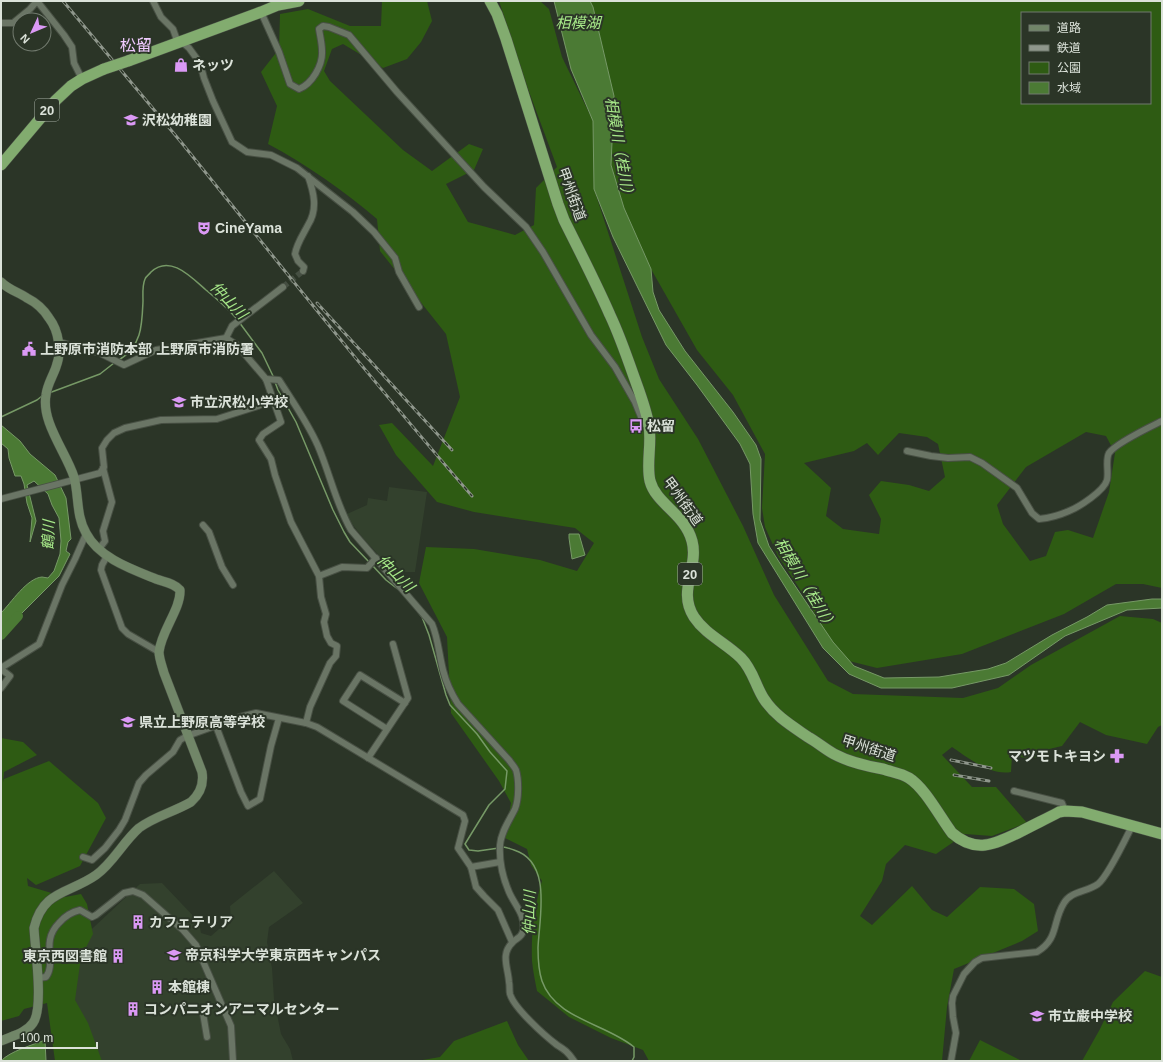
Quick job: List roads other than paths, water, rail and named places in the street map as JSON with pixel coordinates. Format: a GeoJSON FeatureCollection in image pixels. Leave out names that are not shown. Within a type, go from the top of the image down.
{"type":"FeatureCollection","features":[{"type":"Feature","properties":{"kind":"highway","name":"20"},"geometry":{"type":"LineString","coordinates":[[1,164],[55,101],[71,86],[82,79],[104,69],[180,43],[278,5],[299,1]]}},
{"type":"Feature","properties":{"kind":"highway","name":"甲州街道"},"geometry":{"type":"LineString","coordinates":[[490,1],[497,14],[506,39],[564,220],[610,313],[642,399],[649,426],[650,481],[657,495],[687,527],[693,542],[693,558],[687,588],[688,600],[693,615],[708,632],[740,657],[746,664],[752,673],[762,696],[774,712],[836,755],[858,763],[908,777],[920,788],[952,833],[966,843],[981,846],[995,844],[1059,812],[1065,811],[1082,812],[1162,834]]}},
{"type":"Feature","properties":{"kind":"street"},"geometry":{"type":"LineString","coordinates":[[1,23],[13,23],[27,12],[37,1],[64,35],[72,48],[74,63],[82,79]]}},
{"type":"Feature","properties":{"kind":"street"},"geometry":{"type":"LineString","coordinates":[[153,1],[161,18],[172,28],[180,43],[189,48],[200,63],[204,78],[232,142],[251,154],[271,155],[279,158],[307,175],[353,212],[374,232],[395,258],[399,272],[419,307]]}},
{"type":"Feature","properties":{"kind":"street"},"geometry":{"type":"LineString","coordinates":[[261,12],[279,52],[290,84],[299,89],[306,86],[318,68],[322,52],[319,29],[323,26],[329,27],[349,35],[397,92],[479,182],[526,227],[543,252],[591,335],[615,367],[635,402],[644,424],[649,426]]}},
{"type":"Feature","properties":{"kind":"street"},"geometry":{"type":"LineString","coordinates":[[303,271],[304,267],[298,261],[295,254],[313,213],[314,196],[307,175]]}},
{"type":"Feature","properties":{"kind":"street"},"geometry":{"type":"LineString","coordinates":[[1,1041],[22,1033],[37,1017],[39,1003],[34,928],[36,919],[44,906],[56,895],[96,875],[139,828],[164,814],[191,802],[200,790],[202,783],[202,772],[164,673],[159,652],[161,641],[179,599],[180,590],[173,585],[134,570],[107,556],[93,544],[86,534],[71,480],[47,416],[45,405],[45,396],[57,365],[59,342],[55,327],[50,318],[29,298],[2,285]]}},
{"type":"Feature","properties":{"kind":"street"},"geometry":{"type":"LineString","coordinates":[[226,338],[232,326],[283,287]]}},
{"type":"Feature","properties":{"kind":"street"},"geometry":{"type":"LineString","coordinates":[[59,342],[100,353],[124,365],[156,350],[226,338],[237,345],[266,379],[281,422],[263,434],[259,440],[271,459],[291,522],[318,576],[321,597],[326,614],[324,622],[327,636],[331,643],[337,646],[336,656],[330,663],[310,707],[306,723]]}},
{"type":"Feature","properties":{"kind":"street"},"geometry":{"type":"LineString","coordinates":[[266,379],[279,380],[312,431],[345,518],[356,536],[432,624],[438,640],[447,683],[455,699],[509,760],[516,770],[518,791],[515,807],[505,826],[500,844],[500,862],[508,891],[521,912],[523,932],[520,937],[512,942],[505,952],[505,960],[510,982],[509,993],[519,1009],[557,1045],[565,1049],[574,1061]]}},
{"type":"Feature","properties":{"kind":"street"},"geometry":{"type":"LineString","coordinates":[[99,549],[105,541],[103,531],[112,502],[103,468],[102,448],[114,433],[124,428],[161,420],[197,418],[217,419],[258,406],[273,399]]}},
{"type":"Feature","properties":{"kind":"street"},"geometry":{"type":"LineString","coordinates":[[907,451],[948,458],[970,457],[988,467],[1017,488],[1032,513],[1039,519],[1070,511],[1091,498],[1106,482],[1108,475],[1108,455],[1112,449],[1162,422]]}},
{"type":"Feature","properties":{"kind":"street"},"geometry":{"type":"LineString","coordinates":[[1,499],[100,473],[103,468]]}},
{"type":"Feature","properties":{"kind":"street"},"geometry":{"type":"LineString","coordinates":[[203,525],[209,532],[222,567],[233,585]]}},
{"type":"Feature","properties":{"kind":"street"},"geometry":{"type":"LineString","coordinates":[[1,688],[10,676],[1,668],[37,647],[39,644],[62,585],[86,534]]}},
{"type":"Feature","properties":{"kind":"street"},"geometry":{"type":"LineString","coordinates":[[107,556],[101,570],[122,628],[128,634],[159,652]]}},
{"type":"Feature","properties":{"kind":"street"},"geometry":{"type":"LineString","coordinates":[[318,576],[342,567],[367,568],[376,558]]}},
{"type":"Feature","properties":{"kind":"street"},"geometry":{"type":"LineString","coordinates":[[368,758],[408,698],[393,644]]}},
{"type":"Feature","properties":{"kind":"street"},"geometry":{"type":"LineString","coordinates":[[387,729],[343,701],[360,675],[405,703]]}},
{"type":"Feature","properties":{"kind":"street"},"geometry":{"type":"LineString","coordinates":[[83,857],[92,860],[105,848],[125,820],[139,783],[173,752],[180,740],[240,717],[256,714],[306,723],[317,727],[462,815],[465,821],[458,848],[471,867],[476,887],[498,910],[512,942]]}},
{"type":"Feature","properties":{"kind":"street"},"geometry":{"type":"LineString","coordinates":[[216,726],[241,792],[248,806],[260,799],[271,746],[279,718]]}},
{"type":"Feature","properties":{"kind":"street"},"geometry":{"type":"LineString","coordinates":[[1014,791],[1062,803],[1065,811]]}},
{"type":"Feature","properties":{"kind":"street"},"geometry":{"type":"LineString","coordinates":[[951,1061],[956,1034],[952,1003],[953,996],[964,974],[975,962],[982,958],[1037,952],[1044,948],[1049,943],[1061,908],[1065,901],[1071,895],[1098,884],[1104,877],[1132,826]]}},
{"type":"Feature","properties":{"kind":"street"},"geometry":{"type":"LineString","coordinates":[[471,867],[500,862]]}},
{"type":"Feature","properties":{"kind":"street"},"geometry":{"type":"LineString","coordinates":[[38,978],[46,977],[50,972],[49,939],[53,929],[60,922],[70,913],[80,910],[92,917],[124,893],[133,890],[143,895],[183,930],[196,945],[231,1026],[233,1061]]}},
{"type":"Feature","properties":{"kind":"street"},"geometry":{"type":"LineString","coordinates":[[203,1013],[207,1037]]}},
{"type":"Feature","properties":{"kind":"water","name":"相模湖"},"geometry":{"type":"Polygon","coordinates":[[[554,1],[590,1],[593,7],[614,96],[611,165],[624,208],[651,269],[653,292],[659,310],[685,351],[733,412],[756,445],[761,459],[760,520],[769,546],[833,642],[854,666],[884,678],[939,677],[988,669],[1006,663],[1052,635],[1107,605],[1162,599],[1162,608],[1127,610],[1065,636],[1009,675],[952,688],[881,688],[849,674],[823,648],[758,543],[753,514],[750,464],[740,444],[666,345],[613,237],[594,189],[593,121],[571,69],[554,1]]]}},
{"type":"Feature","properties":{"kind":"water"},"geometry":{"type":"Polygon","coordinates":[[[1,425],[20,441],[30,454],[55,475],[66,498],[71,539],[68,542],[66,551],[70,554],[59,576],[1,634],[1,613],[25,586],[36,578],[48,578],[54,571],[60,554],[61,541],[59,518],[48,494],[34,481],[27,485],[36,521],[30,542],[32,518],[27,503],[24,484],[21,476],[15,476],[9,458],[8,449],[1,443],[1,425]]]}},
{"type":"Feature","properties":{"kind":"water"},"geometry":{"type":"Polygon","coordinates":[[[569,534],[579,534],[585,555],[572,559],[569,534]]]}},
{"type":"Feature","properties":{"kind":"water"},"geometry":{"type":"Polygon","coordinates":[[[45,1040],[46,1061],[1,1061],[16,1051],[45,1040]]]}},
{"type":"Feature","properties":{"kind":"waterway","name":"仲山川"},"geometry":{"type":"LineString","coordinates":[[119,360],[127,354],[136,342],[141,327],[143,287],[145,278],[158,267],[166,265],[180,269],[218,300],[237,319]]}},
{"type":"Feature","properties":{"kind":"waterway","name":"仲山川"},"geometry":{"type":"LineString","coordinates":[[239,322],[262,353],[274,378]]}},
{"type":"Feature","properties":{"kind":"waterway","name":"仲山川"},"geometry":{"type":"LineString","coordinates":[[49,393],[100,374],[114,363]]}},
{"type":"Feature","properties":{"kind":"waterway","name":"仲山川"},"geometry":{"type":"LineString","coordinates":[[275,382],[296,422],[333,510],[344,532],[350,542],[370,563]]}},
{"type":"Feature","properties":{"kind":"waterway","name":"仲山川"},"geometry":{"type":"LineString","coordinates":[[1,417],[37,400],[42,396]]}},
{"type":"Feature","properties":{"kind":"waterway","name":"仲山川"},"geometry":{"type":"LineString","coordinates":[[372,565],[386,580],[399,590]]}},
{"type":"Feature","properties":{"kind":"waterway","name":"仲山川"},"geometry":{"type":"LineString","coordinates":[[418,612],[422,617],[429,635],[450,705],[477,734],[490,752],[507,771],[505,789],[489,805],[465,844],[469,850],[478,851],[499,848]]}},
{"type":"Feature","properties":{"kind":"waterway","name":"鶴川"},"geometry":{"type":"LineString","coordinates":[[1,635],[18,616]]}},
{"type":"Feature","properties":{"kind":"waterway","name":"仲山川"},"geometry":{"type":"LineString","coordinates":[[503,847],[514,850],[526,856],[534,866],[539,879],[541,907],[538,960],[542,981],[549,994],[558,1004],[570,1013],[610,1032],[634,1047],[634,1057],[632,1061]]}},
{"type":"Feature","properties":{"kind":"tunnel"},"geometry":{"type":"LineString","coordinates":[[283,287],[303,271]]}},
{"type":"Feature","properties":{"kind":"railway"},"geometry":{"type":"LineString","coordinates":[[63,1],[181,142],[361,365],[472,496]]}},
{"type":"Feature","properties":{"kind":"railway"},"geometry":{"type":"LineString","coordinates":[[317,303],[452,450]]}},
{"type":"Feature","properties":{"kind":"railway"},"geometry":{"type":"LineString","coordinates":[[951,760],[991,768]]}},
{"type":"Feature","properties":{"kind":"railway"},"geometry":{"type":"LineString","coordinates":[[954,775],[989,781]]}},
{"type":"Feature","properties":{"kind":"place","name":"ネッツ"},"geometry":{"type":"Point","coordinates":[181,65]}},
{"type":"Feature","properties":{"kind":"place","name":"沢松幼稚園"},"geometry":{"type":"Point","coordinates":[131,120]}},
{"type":"Feature","properties":{"kind":"place","name":"CineYama"},"geometry":{"type":"Point","coordinates":[204,228]}},
{"type":"Feature","properties":{"kind":"place","name":"上野原市消防本部 上野原市消防署"},"geometry":{"type":"Point","coordinates":[29,349]}},
{"type":"Feature","properties":{"kind":"place","name":"市立沢松小学校"},"geometry":{"type":"Point","coordinates":[179,402]}},
{"type":"Feature","properties":{"kind":"place","name":"松留"},"geometry":{"type":"Point","coordinates":[636,426]}},
{"type":"Feature","properties":{"kind":"place","name":"県立上野原高等学校"},"geometry":{"type":"Point","coordinates":[128,722]}},
{"type":"Feature","properties":{"kind":"place","name":"マツモトキヨシ"},"geometry":{"type":"Point","coordinates":[1117,756]}},
{"type":"Feature","properties":{"kind":"place","name":"カフェテリア"},"geometry":{"type":"Point","coordinates":[138,922]}},
{"type":"Feature","properties":{"kind":"place","name":"帝京科学大学東京西キャンパス"},"geometry":{"type":"Point","coordinates":[174,955]}},
{"type":"Feature","properties":{"kind":"place","name":"東京西図書館"},"geometry":{"type":"Point","coordinates":[118,956]}},
{"type":"Feature","properties":{"kind":"place","name":"本館棟"},"geometry":{"type":"Point","coordinates":[157,987]}},
{"type":"Feature","properties":{"kind":"place","name":"コンパニオンアニマルセンター"},"geometry":{"type":"Point","coordinates":[133,1009]}},
{"type":"Feature","properties":{"kind":"place","name":"市立巌中学校"},"geometry":{"type":"Point","coordinates":[1037,1016]}},
{"type":"Feature","properties":{"kind":"district","name":"松留"},"geometry":{"type":"Point","coordinates":[136,45]}},
{"type":"Feature","properties":{"kind":"water label","name":"相模川（桂川）"},"geometry":{"type":"Point","coordinates":[620,149]}},
{"type":"Feature","properties":{"kind":"water label","name":"相模川（桂川）"},"geometry":{"type":"Point","coordinates":[806,584]}}]}
